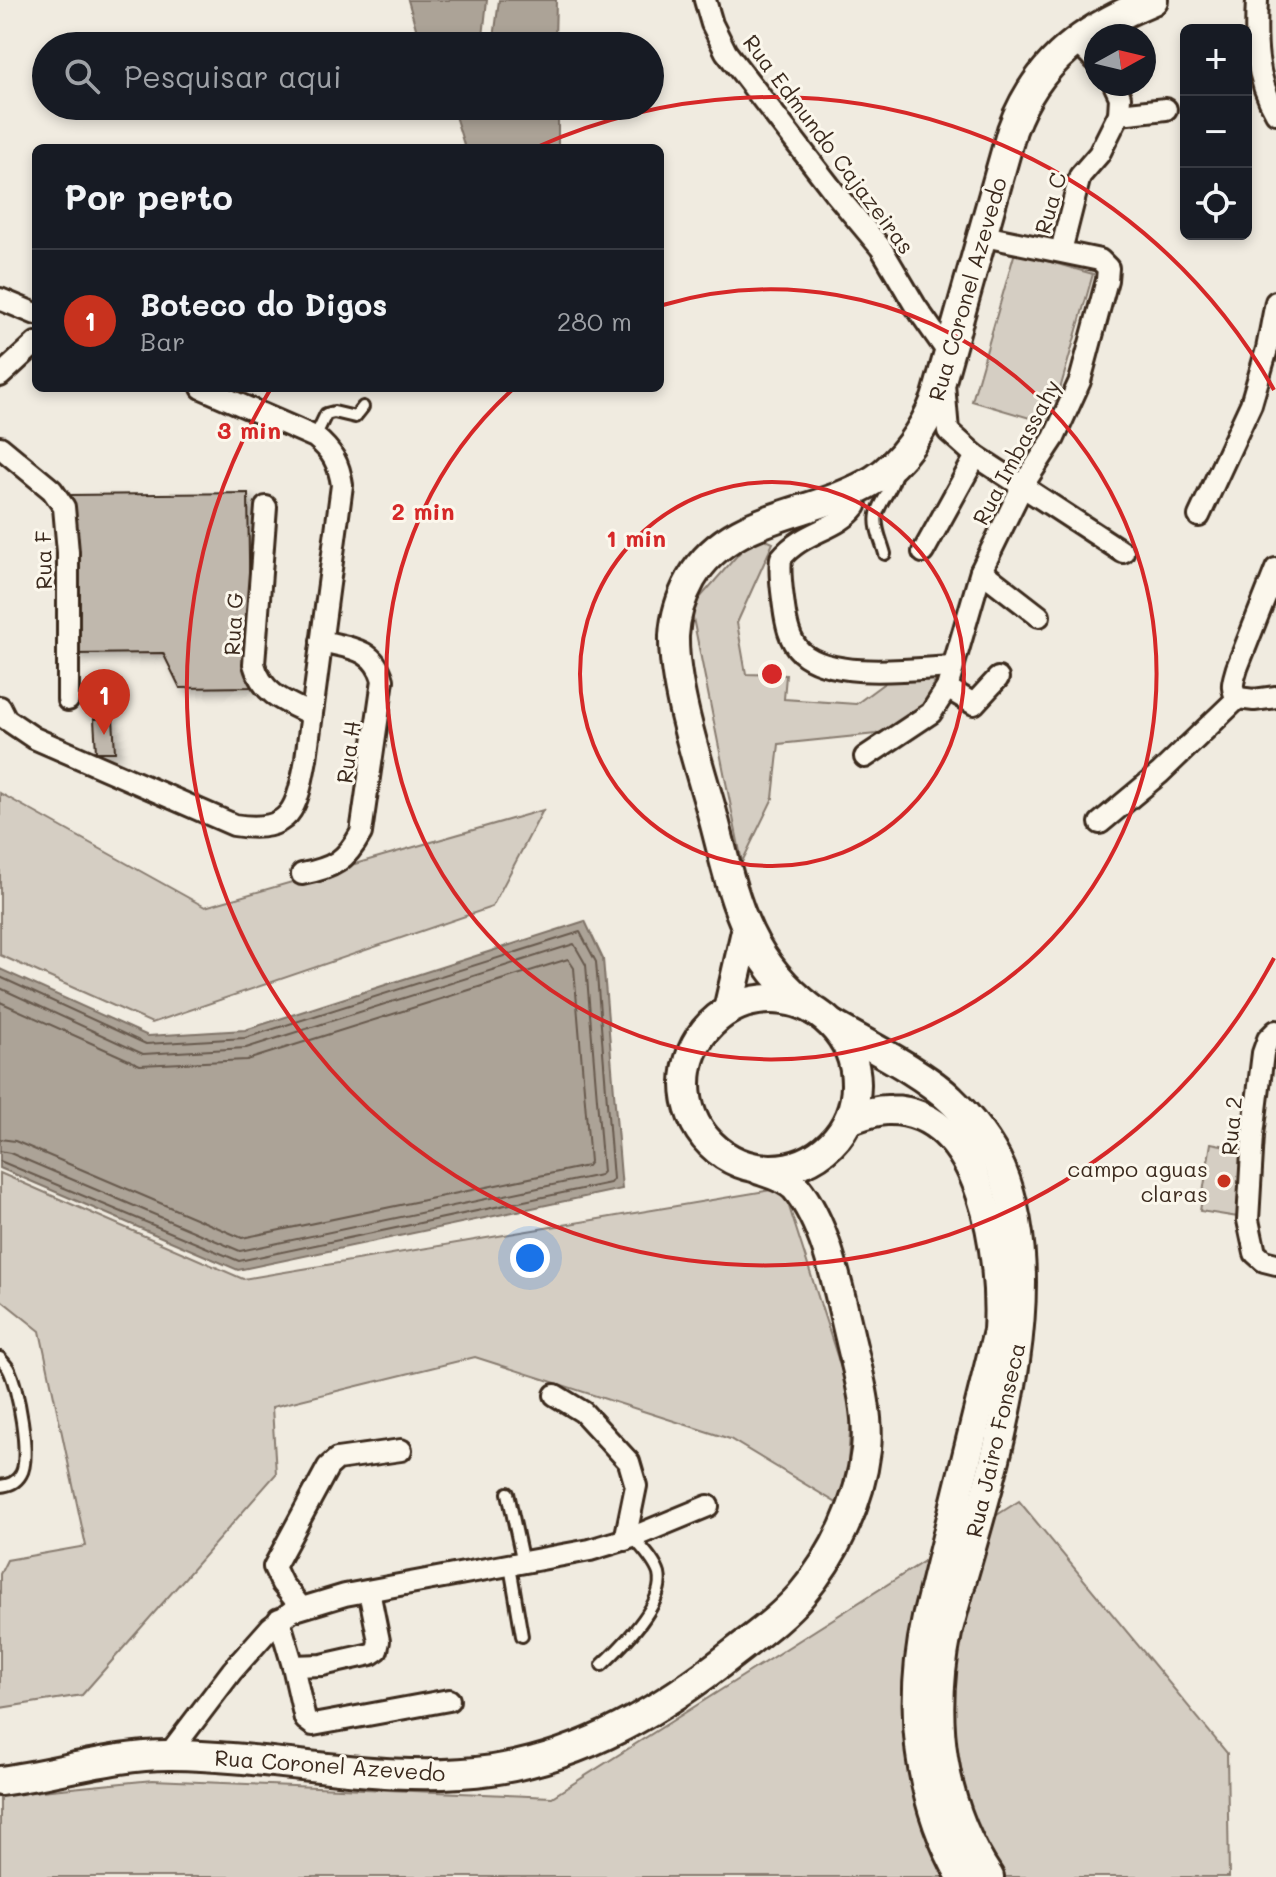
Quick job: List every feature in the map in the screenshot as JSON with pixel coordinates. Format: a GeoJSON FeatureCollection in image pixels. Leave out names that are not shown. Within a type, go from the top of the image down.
{"type":"FeatureCollection","features":[{"type":"Feature","properties":{"kind":"main road","name":"Rua Coronel Azevedo"},"geometry":{"type":"LineString","coordinates":[[746,931],[686,714],[674,637],[679,604],[698,567],[718,545],[735,533],[852,492],[875,479],[896,461],[927,421],[984,236],[1012,130],[1026,96],[1042,73],[1076,40],[1153,0]]}},
{"type":"Feature","properties":{"kind":"main road"},"geometry":{"type":"LineString","coordinates":[[728,1010],[746,931]]}},
{"type":"Feature","properties":{"kind":"main road"},"geometry":{"type":"LineString","coordinates":[[746,931],[773,975],[823,1017],[847,1046],[855,1070],[856,1096],[849,1120],[832,1144],[819,1178],[820,1231]]}},
{"type":"Feature","properties":{"kind":"main road"},"geometry":{"type":"LineString","coordinates":[[820,1231],[795,1188],[786,1180],[738,1163],[717,1151],[702,1134],[691,1113],[686,1090],[688,1066],[696,1044],[710,1025],[728,1010],[749,1002],[770,999],[792,1001],[823,1017]]}},
{"type":"Feature","properties":{"kind":"main road","name":"Rua Jairo Fonseca"},"geometry":{"type":"LineString","coordinates":[[823,1017],[951,1100],[1001,1168],[1014,1217],[1021,1299],[1014,1370],[947,1633],[938,1702],[946,1782],[960,1822],[989,1877]]}},
{"type":"Feature","properties":{"kind":"main road","name":"Rua Jairo Fonseca"},"geometry":{"type":"LineString","coordinates":[[849,1120],[890,1109],[921,1116],[943,1129],[965,1156],[975,1177],[993,1250],[998,1331],[927,1618],[916,1694],[919,1742],[929,1794],[944,1843],[962,1877]]}},
{"type":"Feature","properties":{"kind":"main road"},"geometry":{"type":"LineString","coordinates":[[760,1170],[787,1169],[811,1160],[832,1144]]}},
{"type":"Feature","properties":{"kind":"main road","name":"Rua Coronel Azevedo"},"geometry":{"type":"LineString","coordinates":[[0,1781],[169,1754],[413,1775],[448,1775],[522,1764],[560,1754],[632,1724],[688,1688],[751,1641],[802,1593],[832,1548],[849,1515],[866,1451],[864,1412],[837,1287],[820,1231]]}},
{"type":"Feature","properties":{"kind":"street","name":"Rua Edmundo Cajazeiras"},"geometry":{"type":"LineString","coordinates":[[705,0],[712,24],[726,52],[881,248],[946,365]]}},
{"type":"Feature","properties":{"kind":"street"},"geometry":{"type":"LineString","coordinates":[[1257,0],[1259,70],[1276,113]]}},
{"type":"Feature","properties":{"kind":"street"},"geometry":{"type":"LineString","coordinates":[[1076,40],[1084,48]]}},
{"type":"Feature","properties":{"kind":"street"},"geometry":{"type":"LineString","coordinates":[[1120,96],[1119,114],[1166,109]]}},
{"type":"Feature","properties":{"kind":"street","name":"Rua C"},"geometry":{"type":"LineString","coordinates":[[1061,251],[1080,176],[1099,154],[1119,114]]}},
{"type":"Feature","properties":{"kind":"street","name":"Rua Imbassahy"},"geometry":{"type":"LineString","coordinates":[[865,757],[931,713],[947,688],[981,571],[1023,485],[1054,438],[1070,405],[1090,351],[1109,272],[1100,260],[984,236]]}},
{"type":"Feature","properties":{"kind":"street"},"geometry":{"type":"LineString","coordinates":[[0,299],[32,312]]}},
{"type":"Feature","properties":{"kind":"street"},"geometry":{"type":"LineString","coordinates":[[1199,516],[1251,404],[1267,349],[1276,302]]}},
{"type":"Feature","properties":{"kind":"street"},"geometry":{"type":"LineString","coordinates":[[0,376],[32,347]]}},
{"type":"Feature","properties":{"kind":"street"},"geometry":{"type":"LineString","coordinates":[[946,365],[948,431],[976,456],[1123,552]]}},
{"type":"Feature","properties":{"kind":"street"},"geometry":{"type":"LineString","coordinates":[[0,707],[15,727],[54,748],[234,825],[255,828],[271,826],[284,818],[298,799],[342,485],[340,467],[330,449],[315,437],[211,392]]}},
{"type":"Feature","properties":{"kind":"street","name":"Rua F"},"geometry":{"type":"LineString","coordinates":[[0,447],[52,490],[64,507],[68,552],[68,700]]}},
{"type":"Feature","properties":{"kind":"street"},"geometry":{"type":"LineString","coordinates":[[923,552],[976,456]]}},
{"type":"Feature","properties":{"kind":"street"},"geometry":{"type":"LineString","coordinates":[[852,492],[856,506],[850,514],[807,535],[781,558],[786,619],[794,642],[809,657],[838,667],[874,670],[952,667]]}},
{"type":"Feature","properties":{"kind":"street","name":"Rua G"},"geometry":{"type":"LineString","coordinates":[[266,507],[254,664],[271,694],[311,714]]}},
{"type":"Feature","properties":{"kind":"street"},"geometry":{"type":"LineString","coordinates":[[1276,569],[1233,684],[1233,693],[1238,698],[1254,700],[1276,697]]}},
{"type":"Feature","properties":{"kind":"street"},"geometry":{"type":"LineString","coordinates":[[981,571],[1039,616]]}},
{"type":"Feature","properties":{"kind":"street","name":"Rua H"},"geometry":{"type":"LineString","coordinates":[[302,874],[337,864],[351,852],[361,833],[383,680],[373,658],[362,651],[321,641]]}},
{"type":"Feature","properties":{"kind":"street"},"geometry":{"type":"LineString","coordinates":[[947,688],[974,704],[998,678]]}},
{"type":"Feature","properties":{"kind":"street"},"geometry":{"type":"LineString","coordinates":[[1100,823],[1160,773],[1238,698]]}},
{"type":"Feature","properties":{"kind":"street","name":"Rua 2"},"geometry":{"type":"LineString","coordinates":[[1276,1031],[1268,1039],[1263,1053],[1253,1135],[1248,1220],[1255,1253],[1264,1261],[1276,1264]]}},
{"type":"Feature","properties":{"kind":"street"},"geometry":{"type":"LineString","coordinates":[[555,1395],[583,1412],[629,1462],[636,1486],[629,1539]]}},
{"type":"Feature","properties":{"kind":"street"},"geometry":{"type":"LineString","coordinates":[[301,1607],[282,1584],[274,1567],[328,1467],[337,1459],[401,1450]]}},
{"type":"Feature","properties":{"kind":"street"},"geometry":{"type":"LineString","coordinates":[[169,1754],[214,1694],[279,1619],[301,1607],[369,1591],[576,1554],[629,1539],[708,1506]]}},
{"type":"Feature","properties":{"kind":"street"},"geometry":{"type":"LineString","coordinates":[[293,1666],[322,1665],[377,1650],[379,1641],[369,1591]]}},
{"type":"Feature","properties":{"kind":"street"},"geometry":{"type":"LineString","coordinates":[[279,1619],[305,1719],[313,1725],[449,1700]]}},
{"type":"Feature","properties":{"kind":"lane"},"geometry":{"type":"LineString","coordinates":[[315,437],[326,414],[334,412],[355,417],[363,407]]}},
{"type":"Feature","properties":{"kind":"lane"},"geometry":{"type":"LineString","coordinates":[[885,554],[877,528],[877,515],[894,482],[896,461]]}},
{"type":"Feature","properties":{"kind":"lane"},"geometry":{"type":"LineString","coordinates":[[0,1358],[9,1370],[15,1387],[25,1459],[19,1478],[10,1485],[0,1486]]}},
{"type":"Feature","properties":{"kind":"lane"},"geometry":{"type":"LineString","coordinates":[[508,1493],[522,1636]]}},
{"type":"Feature","properties":{"kind":"lane"},"geometry":{"type":"LineString","coordinates":[[602,1665],[633,1633],[658,1591],[658,1571],[629,1539]]}},
{"type":"Feature","properties":{"kind":"shaded area"},"geometry":{"type":"Polygon","coordinates":[[[1015,252],[1093,274],[1050,424],[972,401],[1015,252]]]}},
{"type":"Feature","properties":{"kind":"shaded area"},"geometry":{"type":"Polygon","coordinates":[[[755,535],[773,543],[737,623],[746,674],[786,675],[784,699],[856,704],[890,679],[938,674],[920,717],[876,734],[779,744],[773,798],[742,862],[691,608],[755,535]]]}},
{"type":"Feature","properties":{"kind":"shaded area"},"geometry":{"type":"Polygon","coordinates":[[[0,793],[205,907],[543,810],[492,907],[152,1023],[0,955],[0,793]]]}},
{"type":"Feature","properties":{"kind":"shaded area","name":"campo aguas claras"},"geometry":{"type":"Polygon","coordinates":[[[1211,1143],[1247,1150],[1238,1217],[1200,1211],[1211,1143]]]}},
{"type":"Feature","properties":{"kind":"shaded area"},"geometry":{"type":"Polygon","coordinates":[[[0,1173],[243,1279],[783,1188],[852,1402],[845,1508],[730,1439],[475,1357],[272,1407],[276,1474],[82,1695],[0,1708],[0,1574],[7,1560],[86,1546],[40,1331],[0,1299],[0,1173]]]}},
{"type":"Feature","properties":{"kind":"shaded area"},"geometry":{"type":"Polygon","coordinates":[[[1019,1501],[1227,1753],[1229,1877],[0,1877],[0,1795],[153,1780],[552,1797],[1019,1501]]]}},
{"type":"Feature","properties":{"kind":"water"},"geometry":{"type":"Polygon","coordinates":[[[408,0],[487,0],[484,32],[417,32],[408,0]]]}},
{"type":"Feature","properties":{"kind":"water"},"geometry":{"type":"Polygon","coordinates":[[[499,0],[556,0],[555,32],[495,32],[499,0]]]}},
{"type":"Feature","properties":{"kind":"water"},"geometry":{"type":"Polygon","coordinates":[[[456,120],[558,120],[558,144],[464,144],[456,120]]]}},
{"type":"Feature","properties":{"kind":"water"},"geometry":{"type":"Polygon","coordinates":[[[585,921],[603,959],[622,1189],[238,1270],[0,1168],[0,969],[148,1036],[245,1030],[585,921]]]}},
{"type":"Feature","properties":{"kind":"building"},"geometry":{"type":"Polygon","coordinates":[[[248,493],[251,687],[180,688],[163,653],[73,654],[70,495],[248,493]]]}},
{"type":"Feature","properties":{"kind":"building"},"geometry":{"type":"Polygon","coordinates":[[[113,718],[115,752],[96,752],[94,719],[113,718]]]}},
{"type":"Feature","properties":{"kind":"place","name":"Boteco do Digos"},"geometry":{"type":"Point","coordinates":[104,735]}},
{"type":"Feature","properties":{"kind":"place","name":"campo aguas claras"},"geometry":{"type":"Point","coordinates":[1224,1181]}}]}
